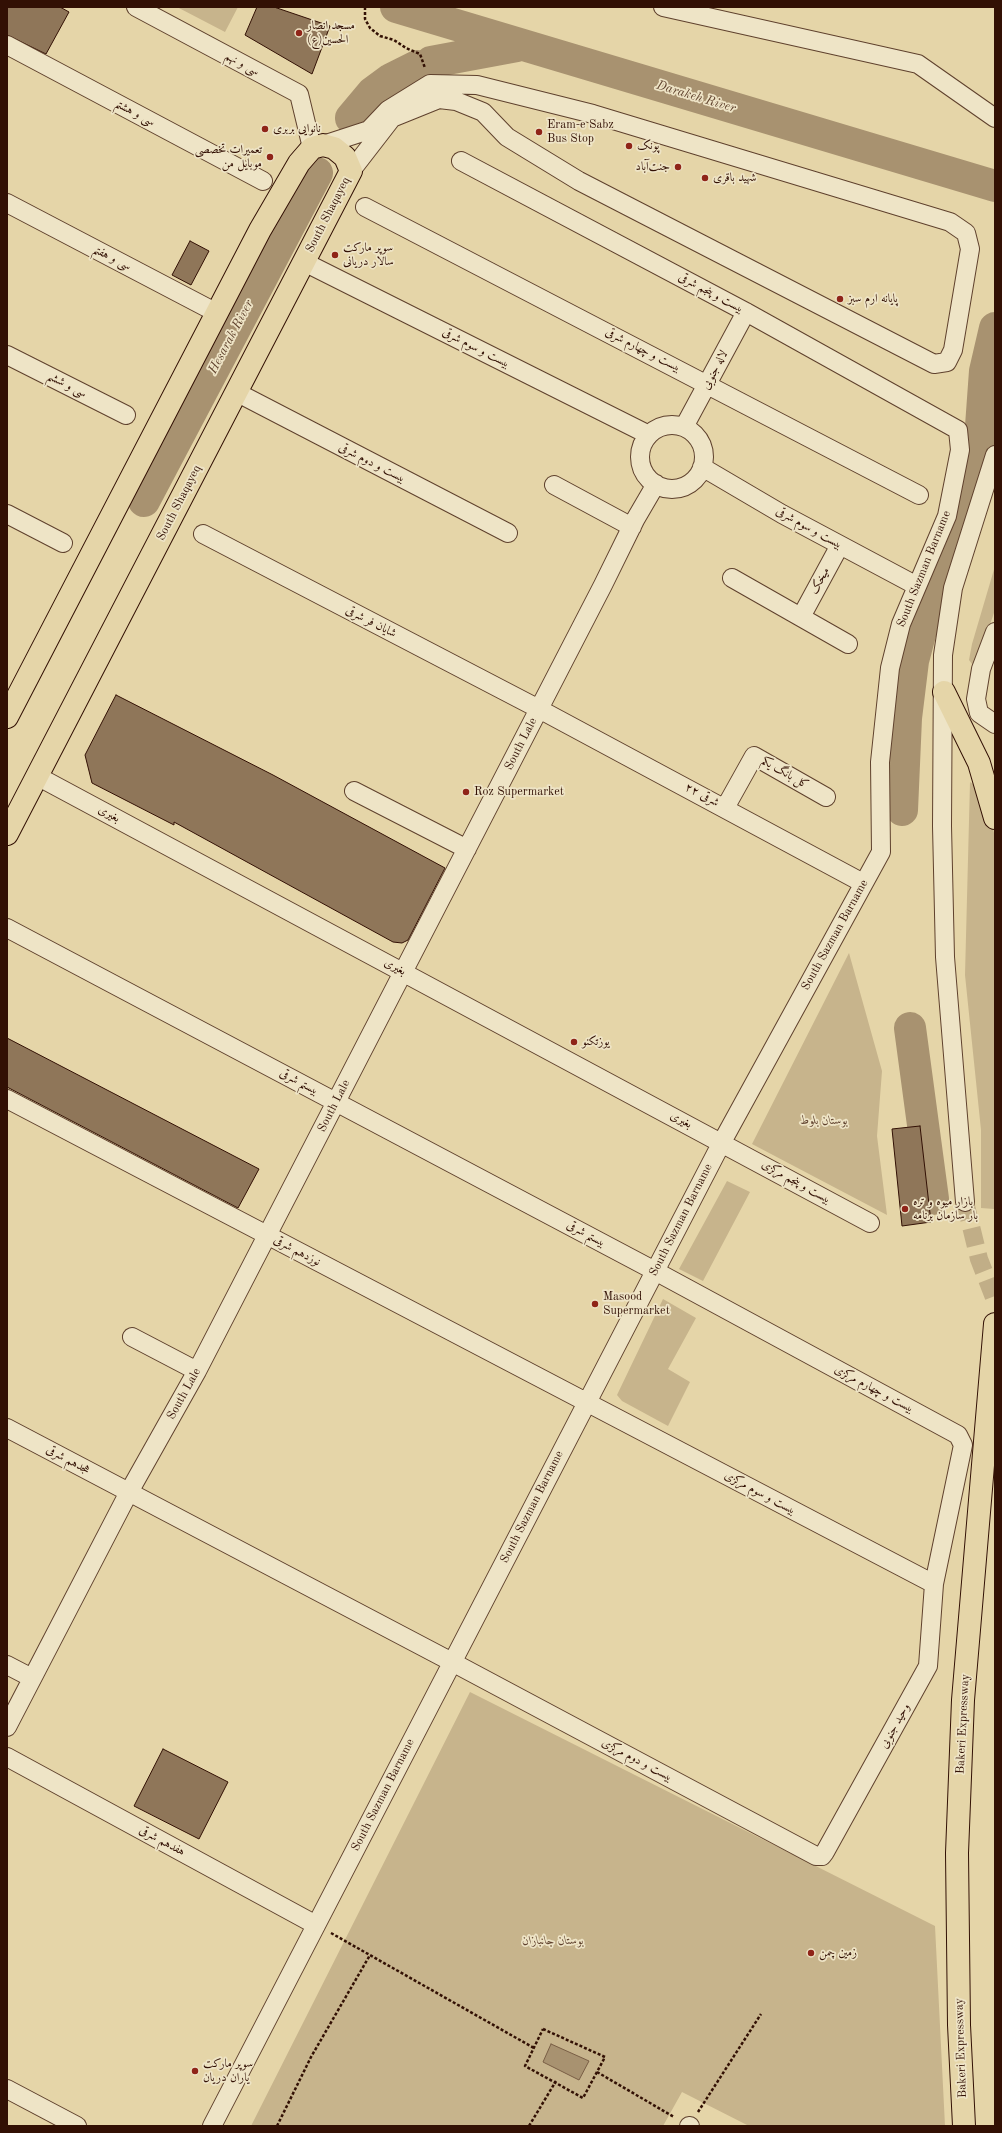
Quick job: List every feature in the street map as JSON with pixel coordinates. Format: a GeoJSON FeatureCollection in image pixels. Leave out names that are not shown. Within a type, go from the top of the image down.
{"type":"FeatureCollection","features":[{"type":"Feature","properties":{"kind":"main road"},"geometry":{"type":"LineString","coordinates":[[7,717],[260,230],[312,152],[334,148],[345,157],[351,171]]}},
{"type":"Feature","properties":{"kind":"main road","name":"South Shaqayeq"},"geometry":{"type":"LineString","coordinates":[[7,834],[351,171]]}},
{"type":"Feature","properties":{"kind":"main road"},"geometry":{"type":"LineString","coordinates":[[944,692],[979,763],[995,818]]}},
{"type":"Feature","properties":{"kind":"main road","name":"Bakeri Expressway"},"geometry":{"type":"LineString","coordinates":[[964,2126],[959,2025],[957,1853],[963,1700],[995,1324]]}},
{"type":"Feature","properties":{"kind":"street","name":"سی و نهم"},"geometry":{"type":"LineString","coordinates":[[136,7],[299,94],[312,152]]}},
{"type":"Feature","properties":{"kind":"street"},"geometry":{"type":"LineString","coordinates":[[663,7],[918,64],[995,118]]}},
{"type":"Feature","properties":{"kind":"street","name":"سی و هشتم"},"geometry":{"type":"LineString","coordinates":[[7,45],[263,181]]}},
{"type":"Feature","properties":{"kind":"street"},"geometry":{"type":"LineString","coordinates":[[312,152],[369,130],[388,110],[430,84],[477,85],[593,114],[950,222],[966,233],[970,250],[953,350],[947,362],[934,364],[579,181],[507,137],[483,112],[456,101],[439,99],[392,118],[351,171]]}},
{"type":"Feature","properties":{"kind":"street","name":"بیست و پنجم شرقی"},"geometry":{"type":"LineString","coordinates":[[461,161],[746,312],[958,430]]}},
{"type":"Feature","properties":{"kind":"street","name":"سی و هفتم"},"geometry":{"type":"LineString","coordinates":[[7,203],[217,313]]}},
{"type":"Feature","properties":{"kind":"street","name":"بیست و چهارم شرقی"},"geometry":{"type":"LineString","coordinates":[[365,207],[919,495]]}},
{"type":"Feature","properties":{"kind":"street","name":"بیست و سوم شرقی"},"geometry":{"type":"LineString","coordinates":[[304,262],[649,435]]}},
{"type":"Feature","properties":{"kind":"street","name":"لاله جنوبی"},"geometry":{"type":"LineString","coordinates":[[684,427],[746,312]]}},
{"type":"Feature","properties":{"kind":"street","name":"سی و ششم"},"geometry":{"type":"LineString","coordinates":[[7,355],[126,415]]}},
{"type":"Feature","properties":{"kind":"street","name":"بیست و دوم شرقی"},"geometry":{"type":"LineString","coordinates":[[236,392],[508,533]]}},
{"type":"Feature","properties":{"kind":"street"},"geometry":{"type":"LineString","coordinates":[[665,426],[684,427],[699,439],[703,448],[702,466],[692,482],[683,487],[664,488],[656,484],[643,470],[640,461],[640,452],[649,435],[665,426]]}},
{"type":"Feature","properties":{"kind":"street","name":"South Sazman Barname"},"geometry":{"type":"LineString","coordinates":[[212,2126],[722,1142],[881,852],[880,762],[890,668],[901,624],[947,516],[960,450],[958,430]]}},
{"type":"Feature","properties":{"kind":"street"},"geometry":{"type":"LineString","coordinates":[[965,1202],[945,957],[942,826],[944,692],[943,655],[953,588],[995,455]]}},
{"type":"Feature","properties":{"kind":"street","name":"بیست و سوم شرقی"},"geometry":{"type":"LineString","coordinates":[[702,466],[782,514],[918,586]]}},
{"type":"Feature","properties":{"kind":"street","name":"South Lale"},"geometry":{"type":"LineString","coordinates":[[7,1726],[129,1492],[196,1371],[632,527],[656,484]]}},
{"type":"Feature","properties":{"kind":"street"},"geometry":{"type":"LineString","coordinates":[[554,485],[632,527]]}},
{"type":"Feature","properties":{"kind":"street"},"geometry":{"type":"LineString","coordinates":[[7,514],[63,543]]}},
{"type":"Feature","properties":{"kind":"street","name":"شایان فر شرقی"},"geometry":{"type":"LineString","coordinates":[[203,534],[539,709]]}},
{"type":"Feature","properties":{"kind":"street","name":"میخک"},"geometry":{"type":"LineString","coordinates":[[801,617],[840,545]]}},
{"type":"Feature","properties":{"kind":"street"},"geometry":{"type":"LineString","coordinates":[[732,578],[848,644]]}},
{"type":"Feature","properties":{"kind":"street"},"geometry":{"type":"LineString","coordinates":[[995,632],[981,669],[976,699],[979,713],[995,724]]}},
{"type":"Feature","properties":{"kind":"street","name":"۲۲ شرقی"},"geometry":{"type":"LineString","coordinates":[[539,709],[863,883]]}},
{"type":"Feature","properties":{"kind":"street","name":"کل بانگ یکم"},"geometry":{"type":"LineString","coordinates":[[725,808],[754,756],[826,797]]}},
{"type":"Feature","properties":{"kind":"street","name":"بغیری"},"geometry":{"type":"LineString","coordinates":[[37,776],[722,1142]]}},
{"type":"Feature","properties":{"kind":"street"},"geometry":{"type":"LineString","coordinates":[[354,791],[467,849]]}},
{"type":"Feature","properties":{"kind":"street","name":"بیستم شرقی"},"geometry":{"type":"LineString","coordinates":[[7,928],[655,1271]]}},
{"type":"Feature","properties":{"kind":"street","name":"نوزدهم شرقی"},"geometry":{"type":"LineString","coordinates":[[7,1099],[587,1402]]}},
{"type":"Feature","properties":{"kind":"street","name":"بیست و پنجم مرکزی"},"geometry":{"type":"LineString","coordinates":[[722,1142],[870,1223]]}},
{"type":"Feature","properties":{"kind":"street","name":"بیست و چهارم مرکزی"},"geometry":{"type":"LineString","coordinates":[[655,1271],[958,1435],[963,1445],[934,1584]]}},
{"type":"Feature","properties":{"kind":"street"},"geometry":{"type":"LineString","coordinates":[[132,1337],[196,1371]]}},
{"type":"Feature","properties":{"kind":"street","name":"بیست و سوم مرکزی"},"geometry":{"type":"LineString","coordinates":[[587,1402],[934,1584]]}},
{"type":"Feature","properties":{"kind":"street","name":"هجدهم شرقی"},"geometry":{"type":"LineString","coordinates":[[7,1428],[452,1662]]}},
{"type":"Feature","properties":{"kind":"street","name":"وحید جنوبی"},"geometry":{"type":"LineString","coordinates":[[822,1856],[928,1666],[934,1584]]}},
{"type":"Feature","properties":{"kind":"street","name":"بیست و دوم مرکزی"},"geometry":{"type":"LineString","coordinates":[[452,1662],[809,1853],[816,1856],[822,1856]]}},
{"type":"Feature","properties":{"kind":"street"},"geometry":{"type":"LineString","coordinates":[[7,1665],[32,1678]]}},
{"type":"Feature","properties":{"kind":"street","name":"هفدهم شرقی"},"geometry":{"type":"LineString","coordinates":[[7,1757],[316,1925]]}},
{"type":"Feature","properties":{"kind":"street"},"geometry":{"type":"LineString","coordinates":[[7,2089],[77,2126]]}},
{"type":"Feature","properties":{"kind":"path"},"geometry":{"type":"LineString","coordinates":[[365,7],[365,19],[370,28],[380,36],[394,40],[406,48],[420,54],[426,71]]}},
{"type":"Feature","properties":{"kind":"path"},"geometry":{"type":"LineString","coordinates":[[316,1925],[534,2048]]}},
{"type":"Feature","properties":{"kind":"path"},"geometry":{"type":"LineString","coordinates":[[277,2126],[310,2057],[370,1955]]}},
{"type":"Feature","properties":{"kind":"path"},"geometry":{"type":"LineString","coordinates":[[597,2072],[689,2126],[761,2014]]}},
{"type":"Feature","properties":{"kind":"path"},"geometry":{"type":"LineString","coordinates":[[543,2029],[605,2057],[597,2072],[583,2098],[525,2066],[543,2029]]}},
{"type":"Feature","properties":{"kind":"path"},"geometry":{"type":"LineString","coordinates":[[529,2126],[556,2082]]}},
{"type":"Feature","properties":{"kind":"green space"},"geometry":{"type":"Polygon","coordinates":[[[177,7],[238,7],[225,32],[177,7]]]}},
{"type":"Feature","properties":{"kind":"green space"},"geometry":{"type":"Polygon","coordinates":[[[995,566],[995,610],[975,668],[969,660],[972,644],[995,566]]]}},
{"type":"Feature","properties":{"kind":"green space"},"geometry":{"type":"Polygon","coordinates":[[[970,782],[984,792],[995,837],[994,1209],[981,1208],[981,1130],[965,975],[970,782]]]}},
{"type":"Feature","properties":{"kind":"green space","name":"بوستان بلوط"},"geometry":{"type":"Polygon","coordinates":[[[849,953],[882,1071],[877,1136],[887,1215],[752,1144],[849,953]]]}},
{"type":"Feature","properties":{"kind":"green space"},"geometry":{"type":"Polygon","coordinates":[[[727,1181],[750,1192],[703,1281],[679,1269],[727,1181]]]}},
{"type":"Feature","properties":{"kind":"green space"},"geometry":{"type":"Polygon","coordinates":[[[663,1299],[696,1318],[668,1369],[690,1382],[668,1426],[622,1401],[617,1395],[663,1299]]]}},
{"type":"Feature","properties":{"kind":"green space","name":"بوستان جانبازان"},"geometry":{"type":"Polygon","coordinates":[[[470,1692],[935,1926],[945,2126],[749,2126],[682,2092],[663,2126],[251,2126],[470,1692]]]}},
{"type":"Feature","properties":{"kind":"shaded area"},"geometry":{"type":"Polygon","coordinates":[[[551,2044],[589,2061],[579,2080],[543,2062],[551,2044]]]}},
{"type":"Feature","properties":{"kind":"building"},"geometry":{"type":"Polygon","coordinates":[[[7,7],[60,7],[69,12],[46,54],[7,35],[7,7]]]}},
{"type":"Feature","properties":{"kind":"building"},"geometry":{"type":"Polygon","coordinates":[[[257,7],[274,7],[330,26],[312,74],[245,35],[257,7]]]}},
{"type":"Feature","properties":{"kind":"building"},"geometry":{"type":"Polygon","coordinates":[[[190,241],[209,251],[191,285],[172,275],[190,241]]]}},
{"type":"Feature","properties":{"kind":"building"},"geometry":{"type":"Polygon","coordinates":[[[116,695],[273,775],[445,868],[408,940],[402,943],[393,942],[174,822],[174,825],[92,783],[85,755],[116,695]]]}},
{"type":"Feature","properties":{"kind":"building"},"geometry":{"type":"Polygon","coordinates":[[[7,1038],[259,1169],[238,1208],[7,1087],[7,1038]]]}},
{"type":"Feature","properties":{"kind":"building"},"geometry":{"type":"Polygon","coordinates":[[[920,1126],[931,1222],[902,1226],[892,1129],[920,1126]]]}},
{"type":"Feature","properties":{"kind":"building"},"geometry":{"type":"Polygon","coordinates":[[[163,1749],[228,1782],[199,1839],[134,1806],[163,1749]]]}},
{"type":"Feature","properties":{"kind":"waterway","name":"Darakeh River"},"geometry":{"type":"LineString","coordinates":[[396,7],[995,186]]}},
{"type":"Feature","properties":{"kind":"waterway","name":"Hesarak River"},"geometry":{"type":"LineString","coordinates":[[431,62],[517,46]]}},
{"type":"Feature","properties":{"kind":"waterway","name":"Hesarak River"},"geometry":{"type":"LineString","coordinates":[[351,118],[372,93],[391,79],[417,66]]}},
{"type":"Feature","properties":{"kind":"waterway","name":"Hesarak River"},"geometry":{"type":"LineString","coordinates":[[144,501],[317,173]]}},
{"type":"Feature","properties":{"kind":"waterway"},"geometry":{"type":"LineString","coordinates":[[902,810],[906,718],[913,661],[929,600],[969,502],[978,468],[985,371],[995,328]]}},
{"type":"Feature","properties":{"kind":"waterway"},"geometry":{"type":"LineString","coordinates":[[910,1028],[933,1199]]}},
{"type":"Feature","properties":{"kind":"tunnel"},"geometry":{"type":"LineString","coordinates":[[965,1202],[979,1259],[995,1300]]}},
{"type":"Feature","properties":{"kind":"place","name":"مسجد انصار الحسین(ع)"},"geometry":{"type":"Point","coordinates":[299,33]}},
{"type":"Feature","properties":{"kind":"place","name":"نانوایی بربری"},"geometry":{"type":"Point","coordinates":[265,129]}},
{"type":"Feature","properties":{"kind":"place","name":"Eram-e Sabz Bus Stop"},"geometry":{"type":"Point","coordinates":[539,132]}},
{"type":"Feature","properties":{"kind":"place","name":"پونک"},"geometry":{"type":"Point","coordinates":[629,146]}},
{"type":"Feature","properties":{"kind":"place","name":"تعمیرات تخصصی موبایل من"},"geometry":{"type":"Point","coordinates":[270,157]}},
{"type":"Feature","properties":{"kind":"place","name":"جنت‌آباد"},"geometry":{"type":"Point","coordinates":[678,167]}},
{"type":"Feature","properties":{"kind":"place","name":"شهید باقری"},"geometry":{"type":"Point","coordinates":[705,178]}},
{"type":"Feature","properties":{"kind":"place","name":"سوپر مارکت سالار دریانی"},"geometry":{"type":"Point","coordinates":[335,255]}},
{"type":"Feature","properties":{"kind":"place","name":"پایانه ارم سبز"},"geometry":{"type":"Point","coordinates":[840,299]}},
{"type":"Feature","properties":{"kind":"place","name":"Roz Supermarket"},"geometry":{"type":"Point","coordinates":[466,792]}},
{"type":"Feature","properties":{"kind":"place","name":"یوزتکنو"},"geometry":{"type":"Point","coordinates":[574,1042]}},
{"type":"Feature","properties":{"kind":"place","name":"بازار میوه و تره بار سازمان برنامه"},"geometry":{"type":"Point","coordinates":[905,1209]}},
{"type":"Feature","properties":{"kind":"place","name":"Masood Supermarket"},"geometry":{"type":"Point","coordinates":[595,1304]}},
{"type":"Feature","properties":{"kind":"place","name":"زمین چمن"},"geometry":{"type":"Point","coordinates":[811,1953]}},
{"type":"Feature","properties":{"kind":"place","name":"سوپر مارکت یاران دریان"},"geometry":{"type":"Point","coordinates":[195,2071]}}]}
